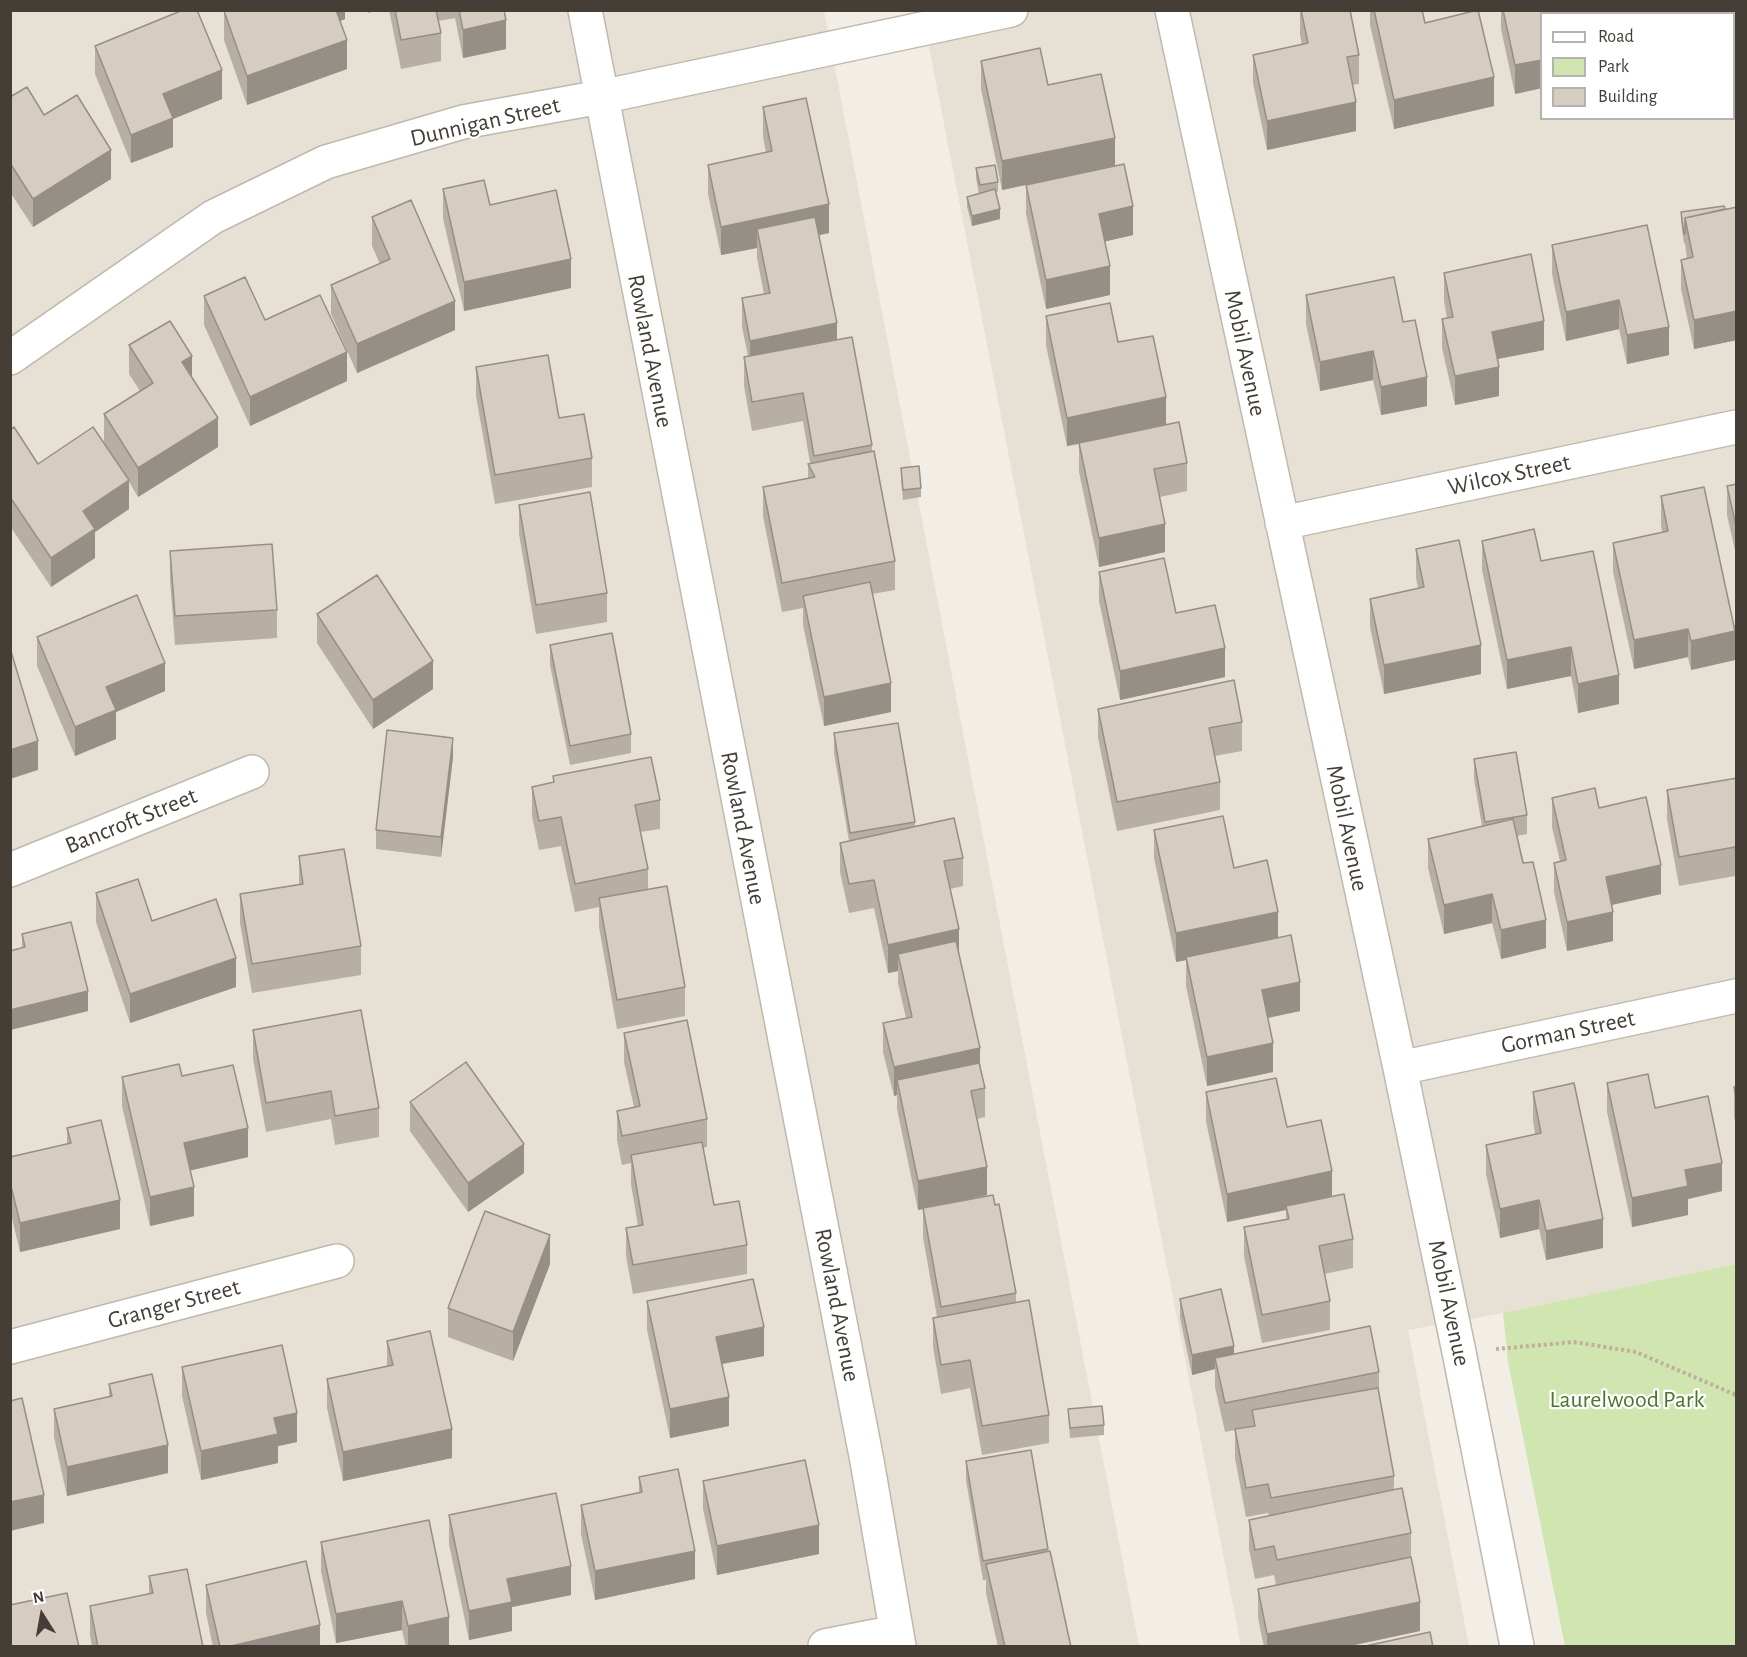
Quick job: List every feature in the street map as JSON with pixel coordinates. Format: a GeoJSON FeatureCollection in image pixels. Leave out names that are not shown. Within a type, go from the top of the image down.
{"type":"FeatureCollection","features":[{"type":"Feature","properties":{"kind":"street","name":"Rowland Avenue"},"geometry":{"type":"LineString","coordinates":[[585,10],[867,1461],[897,1639]]}},
{"type":"Feature","properties":{"kind":"street","name":"Dunnigan Street"},"geometry":{"type":"LineString","coordinates":[[10,358],[213,217],[326,162],[463,122],[601,97],[1011,10]]}},
{"type":"Feature","properties":{"kind":"street","name":"Mobil Avenue"},"geometry":{"type":"LineString","coordinates":[[1172,10],[1460,1352],[1517,1647]]}},
{"type":"Feature","properties":{"kind":"street","name":"Wilcox Street"},"geometry":{"type":"LineString","coordinates":[[1282,523],[1737,427]]}},
{"type":"Feature","properties":{"kind":"street","name":"Bancroft Street"},"geometry":{"type":"LineString","coordinates":[[10,870],[252,772]]}},
{"type":"Feature","properties":{"kind":"street","name":"Gorman Street"},"geometry":{"type":"LineString","coordinates":[[1400,1068],[1737,996]]}},
{"type":"Feature","properties":{"kind":"street","name":"Granger Street"},"geometry":{"type":"LineString","coordinates":[[10,1347],[338,1261]]}},
{"type":"Feature","properties":{"kind":"street"},"geometry":{"type":"LineString","coordinates":[[825,1647],[897,1639]]}},
{"type":"Feature","properties":{"kind":"path"},"geometry":{"type":"LineString","coordinates":[[1460,1352],[1575,1342],[1635,1352],[1737,1395]]}},
{"type":"Feature","properties":{"kind":"shaded area"},"geometry":{"type":"Polygon","coordinates":[[[11,11],[824,11],[1139,1646],[11,1646],[11,11]]]}},
{"type":"Feature","properties":{"kind":"shaded area"},"geometry":{"type":"Polygon","coordinates":[[[922,11],[1736,11],[1736,1264],[1503,1313],[1408,1330],[1469,1646],[1241,1646],[922,11]]]}},
{"type":"Feature","properties":{"kind":"green space","name":"Laurelwood Park"},"geometry":{"type":"Polygon","coordinates":[[[1736,1264],[1736,1646],[1565,1646],[1508,1362],[1503,1313],[1736,1264]]]}},
{"type":"Feature","properties":{"kind":"building"},"geometry":{"type":"Polygon","coordinates":[[[183,10],[197,10],[222,70],[163,94],[173,118],[131,135],[95,46],[183,10]]]}},
{"type":"Feature","properties":{"kind":"building"},"geometry":{"type":"Polygon","coordinates":[[[225,10],[336,10],[347,40],[247,76],[225,10]]]}},
{"type":"Feature","properties":{"kind":"building"},"geometry":{"type":"Polygon","coordinates":[[[395,10],[436,10],[441,33],[401,40],[395,10]]]}},
{"type":"Feature","properties":{"kind":"building"},"geometry":{"type":"Polygon","coordinates":[[[459,10],[504,10],[506,20],[463,30],[459,10]]]}},
{"type":"Feature","properties":{"kind":"building"},"geometry":{"type":"Polygon","coordinates":[[[1301,10],[1350,10],[1359,55],[1347,57],[1356,102],[1267,121],[1253,55],[1308,43],[1301,10]]]}},
{"type":"Feature","properties":{"kind":"building"},"geometry":{"type":"Polygon","coordinates":[[[1374,10],[1422,10],[1425,23],[1478,10],[1494,77],[1394,100],[1374,10]]]}},
{"type":"Feature","properties":{"kind":"building"},"geometry":{"type":"Polygon","coordinates":[[[1503,10],[1601,10],[1602,12],[1540,12],[1540,60],[1515,65],[1503,10]]]}},
{"type":"Feature","properties":{"kind":"building"},"geometry":{"type":"Polygon","coordinates":[[[1628,10],[1731,10],[1731,12],[1628,12],[1628,10]]]}},
{"type":"Feature","properties":{"kind":"building"},"geometry":{"type":"Polygon","coordinates":[[[1040,48],[1048,85],[1101,74],[1115,138],[1002,161],[981,61],[1040,48]]]}},
{"type":"Feature","properties":{"kind":"building"},"geometry":{"type":"Polygon","coordinates":[[[27,87],[44,115],[77,95],[111,150],[33,199],[10,163],[10,97],[27,87]]]}},
{"type":"Feature","properties":{"kind":"building"},"geometry":{"type":"Polygon","coordinates":[[[806,98],[829,204],[721,227],[708,165],[772,151],[763,107],[806,98]]]}},
{"type":"Feature","properties":{"kind":"building"},"geometry":{"type":"Polygon","coordinates":[[[1124,164],[1133,206],[1099,214],[1110,266],[1046,280],[1026,185],[1124,164]]]}},
{"type":"Feature","properties":{"kind":"building"},"geometry":{"type":"Polygon","coordinates":[[[995,165],[998,182],[980,185],[976,168],[995,165]]]}},
{"type":"Feature","properties":{"kind":"building"},"geometry":{"type":"Polygon","coordinates":[[[484,180],[490,205],[556,190],[571,259],[464,282],[443,189],[484,180]]]}},
{"type":"Feature","properties":{"kind":"building"},"geometry":{"type":"Polygon","coordinates":[[[995,189],[1000,209],[972,216],[967,197],[995,189]]]}},
{"type":"Feature","properties":{"kind":"building"},"geometry":{"type":"Polygon","coordinates":[[[411,200],[455,301],[357,344],[331,285],[390,259],[372,217],[411,200]]]}},
{"type":"Feature","properties":{"kind":"building"},"geometry":{"type":"Polygon","coordinates":[[[1724,206],[1725,209],[1685,218],[1684,234],[1681,212],[1724,206]]]}},
{"type":"Feature","properties":{"kind":"building"},"geometry":{"type":"Polygon","coordinates":[[[1737,207],[1737,311],[1694,320],[1681,260],[1693,257],[1685,218],[1737,207]]]}},
{"type":"Feature","properties":{"kind":"building"},"geometry":{"type":"Polygon","coordinates":[[[815,217],[837,323],[750,341],[742,298],[770,293],[757,229],[815,217]]]}},
{"type":"Feature","properties":{"kind":"building"},"geometry":{"type":"Polygon","coordinates":[[[1647,225],[1669,327],[1627,335],[1619,300],[1566,312],[1552,245],[1647,225]]]}},
{"type":"Feature","properties":{"kind":"building"},"geometry":{"type":"Polygon","coordinates":[[[1531,254],[1544,321],[1492,332],[1499,367],[1455,376],[1442,319],[1453,317],[1444,273],[1531,254]]]}},
{"type":"Feature","properties":{"kind":"building"},"geometry":{"type":"Polygon","coordinates":[[[245,277],[265,320],[320,295],[347,352],[250,397],[204,296],[245,277]]]}},
{"type":"Feature","properties":{"kind":"building"},"geometry":{"type":"Polygon","coordinates":[[[1394,277],[1403,322],[1415,320],[1427,377],[1381,387],[1373,351],[1320,362],[1306,295],[1394,277]]]}},
{"type":"Feature","properties":{"kind":"building"},"geometry":{"type":"Polygon","coordinates":[[[1110,303],[1118,342],[1153,336],[1166,397],[1067,418],[1046,316],[1110,303]]]}},
{"type":"Feature","properties":{"kind":"building"},"geometry":{"type":"Polygon","coordinates":[[[170,321],[192,356],[182,362],[218,418],[138,468],[104,414],[153,383],[129,345],[170,321]]]}},
{"type":"Feature","properties":{"kind":"building"},"geometry":{"type":"Polygon","coordinates":[[[852,337],[872,445],[814,456],[803,393],[752,402],[744,357],[852,337]]]}},
{"type":"Feature","properties":{"kind":"building"},"geometry":{"type":"Polygon","coordinates":[[[548,355],[559,418],[584,414],[592,458],[495,475],[476,367],[548,355]]]}},
{"type":"Feature","properties":{"kind":"building"},"geometry":{"type":"Polygon","coordinates":[[[1179,422],[1187,463],[1154,469],[1165,524],[1099,538],[1079,443],[1179,422]]]}},
{"type":"Feature","properties":{"kind":"building"},"geometry":{"type":"Polygon","coordinates":[[[14,427],[38,464],[93,427],[129,480],[83,511],[95,529],[51,558],[10,497],[10,430],[14,427]]]}},
{"type":"Feature","properties":{"kind":"building"},"geometry":{"type":"Polygon","coordinates":[[[874,451],[895,561],[782,583],[763,487],[815,477],[808,464],[874,451]]]}},
{"type":"Feature","properties":{"kind":"building"},"geometry":{"type":"Polygon","coordinates":[[[919,466],[921,488],[903,490],[901,468],[919,466]]]}},
{"type":"Feature","properties":{"kind":"building"},"geometry":{"type":"Polygon","coordinates":[[[1737,484],[1737,530],[1727,486],[1737,484]]]}},
{"type":"Feature","properties":{"kind":"building"},"geometry":{"type":"Polygon","coordinates":[[[1704,487],[1735,631],[1691,641],[1688,629],[1634,640],[1613,543],[1668,531],[1661,496],[1704,487]]]}},
{"type":"Feature","properties":{"kind":"building"},"geometry":{"type":"Polygon","coordinates":[[[590,492],[607,593],[536,605],[519,505],[590,492]]]}},
{"type":"Feature","properties":{"kind":"building"},"geometry":{"type":"Polygon","coordinates":[[[1534,529],[1541,561],[1593,551],[1619,675],[1578,684],[1571,647],[1507,660],[1482,541],[1534,529]]]}},
{"type":"Feature","properties":{"kind":"building"},"geometry":{"type":"Polygon","coordinates":[[[1459,540],[1481,645],[1384,665],[1370,599],[1424,587],[1416,549],[1459,540]]]}},
{"type":"Feature","properties":{"kind":"building"},"geometry":{"type":"Polygon","coordinates":[[[272,544],[277,610],[175,616],[170,551],[272,544]]]}},
{"type":"Feature","properties":{"kind":"building"},"geometry":{"type":"Polygon","coordinates":[[[1164,558],[1176,613],[1215,605],[1225,648],[1120,671],[1099,572],[1164,558]]]}},
{"type":"Feature","properties":{"kind":"building"},"geometry":{"type":"Polygon","coordinates":[[[377,575],[433,661],[373,700],[317,614],[377,575]]]}},
{"type":"Feature","properties":{"kind":"building"},"geometry":{"type":"Polygon","coordinates":[[[870,582],[891,683],[824,697],[803,596],[870,582]]]}},
{"type":"Feature","properties":{"kind":"building"},"geometry":{"type":"Polygon","coordinates":[[[137,595],[165,663],[106,687],[116,710],[75,727],[37,637],[137,595]]]}},
{"type":"Feature","properties":{"kind":"building"},"geometry":{"type":"Polygon","coordinates":[[[612,633],[631,734],[570,746],[550,645],[612,633]]]}},
{"type":"Feature","properties":{"kind":"building"},"geometry":{"type":"Polygon","coordinates":[[[10,648],[38,741],[10,750],[10,648]]]}},
{"type":"Feature","properties":{"kind":"building"},"geometry":{"type":"Polygon","coordinates":[[[1234,680],[1242,722],[1209,728],[1220,782],[1117,802],[1098,709],[1234,680]]]}},
{"type":"Feature","properties":{"kind":"building"},"geometry":{"type":"Polygon","coordinates":[[[898,723],[915,822],[850,833],[834,733],[898,723]]]}},
{"type":"Feature","properties":{"kind":"building"},"geometry":{"type":"Polygon","coordinates":[[[387,730],[453,738],[441,837],[376,830],[387,730]]]}},
{"type":"Feature","properties":{"kind":"building"},"geometry":{"type":"Polygon","coordinates":[[[1516,752],[1527,815],[1485,822],[1474,759],[1516,752]]]}},
{"type":"Feature","properties":{"kind":"building"},"geometry":{"type":"Polygon","coordinates":[[[651,757],[660,800],[635,805],[648,869],[575,884],[561,817],[539,821],[532,787],[554,782],[553,776],[651,757]]]}},
{"type":"Feature","properties":{"kind":"building"},"geometry":{"type":"Polygon","coordinates":[[[1737,778],[1737,857],[1735,847],[1679,857],[1667,790],[1737,778]]]}},
{"type":"Feature","properties":{"kind":"building"},"geometry":{"type":"Polygon","coordinates":[[[1595,788],[1599,808],[1646,797],[1661,865],[1606,877],[1613,912],[1567,922],[1554,863],[1566,860],[1552,798],[1595,788]]]}},
{"type":"Feature","properties":{"kind":"building"},"geometry":{"type":"Polygon","coordinates":[[[1223,816],[1234,868],[1267,860],[1278,912],[1176,933],[1154,830],[1223,816]]]}},
{"type":"Feature","properties":{"kind":"building"},"geometry":{"type":"Polygon","coordinates":[[[954,818],[963,858],[944,861],[959,929],[888,945],[874,880],[849,884],[840,843],[954,818]]]}},
{"type":"Feature","properties":{"kind":"building"},"geometry":{"type":"Polygon","coordinates":[[[1513,819],[1523,863],[1533,862],[1546,920],[1501,930],[1492,894],[1444,905],[1428,839],[1513,819]]]}},
{"type":"Feature","properties":{"kind":"building"},"geometry":{"type":"Polygon","coordinates":[[[344,849],[361,946],[252,964],[240,894],[303,884],[299,856],[344,849]]]}},
{"type":"Feature","properties":{"kind":"building"},"geometry":{"type":"Polygon","coordinates":[[[138,879],[152,921],[216,899],[236,958],[130,994],[96,893],[138,879]]]}},
{"type":"Feature","properties":{"kind":"building"},"geometry":{"type":"Polygon","coordinates":[[[667,886],[685,987],[617,1000],[599,898],[667,886]]]}},
{"type":"Feature","properties":{"kind":"building"},"geometry":{"type":"Polygon","coordinates":[[[71,922],[88,991],[10,1010],[10,951],[25,947],[22,934],[71,922]]]}},
{"type":"Feature","properties":{"kind":"building"},"geometry":{"type":"Polygon","coordinates":[[[1291,935],[1300,982],[1262,990],[1273,1043],[1207,1057],[1186,957],[1291,935]]]}},
{"type":"Feature","properties":{"kind":"building"},"geometry":{"type":"Polygon","coordinates":[[[956,941],[980,1048],[894,1067],[883,1023],[912,1017],[898,954],[956,941]]]}},
{"type":"Feature","properties":{"kind":"building"},"geometry":{"type":"Polygon","coordinates":[[[361,1010],[379,1108],[335,1116],[331,1091],[266,1103],[253,1030],[361,1010]]]}},
{"type":"Feature","properties":{"kind":"building"},"geometry":{"type":"Polygon","coordinates":[[[687,1020],[707,1119],[622,1136],[617,1111],[640,1106],[624,1033],[687,1020]]]}},
{"type":"Feature","properties":{"kind":"building"},"geometry":{"type":"Polygon","coordinates":[[[466,1062],[524,1144],[468,1183],[410,1102],[466,1062]]]}},
{"type":"Feature","properties":{"kind":"building"},"geometry":{"type":"Polygon","coordinates":[[[979,1063],[985,1088],[971,1091],[987,1167],[918,1181],[897,1080],[979,1063]]]}},
{"type":"Feature","properties":{"kind":"building"},"geometry":{"type":"Polygon","coordinates":[[[179,1064],[182,1076],[233,1065],[248,1128],[184,1143],[194,1187],[150,1197],[122,1077],[179,1064]]]}},
{"type":"Feature","properties":{"kind":"building"},"geometry":{"type":"Polygon","coordinates":[[[1648,1074],[1655,1108],[1708,1096],[1722,1163],[1685,1170],[1688,1186],[1632,1198],[1607,1083],[1648,1074]]]}},
{"type":"Feature","properties":{"kind":"building"},"geometry":{"type":"Polygon","coordinates":[[[1276,1078],[1287,1127],[1321,1120],[1332,1171],[1227,1194],[1206,1092],[1276,1078]]]}},
{"type":"Feature","properties":{"kind":"building"},"geometry":{"type":"Polygon","coordinates":[[[1574,1083],[1603,1219],[1546,1231],[1539,1200],[1500,1209],[1486,1145],[1541,1133],[1533,1092],[1574,1083]]]}},
{"type":"Feature","properties":{"kind":"building"},"geometry":{"type":"Polygon","coordinates":[[[1734,1087],[1737,1087],[1737,1103],[1734,1087]]]}},
{"type":"Feature","properties":{"kind":"building"},"geometry":{"type":"Polygon","coordinates":[[[101,1120],[120,1200],[20,1223],[10,1182],[10,1157],[71,1143],[67,1128],[101,1120]]]}},
{"type":"Feature","properties":{"kind":"building"},"geometry":{"type":"Polygon","coordinates":[[[702,1142],[714,1205],[739,1201],[747,1245],[633,1265],[626,1228],[643,1225],[631,1155],[702,1142]]]}},
{"type":"Feature","properties":{"kind":"building"},"geometry":{"type":"Polygon","coordinates":[[[1344,1194],[1353,1239],[1319,1246],[1330,1301],[1262,1315],[1244,1227],[1289,1219],[1286,1206],[1344,1194]]]}},
{"type":"Feature","properties":{"kind":"building"},"geometry":{"type":"Polygon","coordinates":[[[993,1195],[995,1205],[999,1204],[1016,1293],[941,1307],[923,1208],[993,1195]]]}},
{"type":"Feature","properties":{"kind":"building"},"geometry":{"type":"Polygon","coordinates":[[[485,1211],[550,1235],[513,1332],[448,1308],[485,1211]]]}},
{"type":"Feature","properties":{"kind":"building"},"geometry":{"type":"Polygon","coordinates":[[[753,1279],[764,1327],[716,1337],[729,1397],[670,1409],[647,1301],[753,1279]]]}},
{"type":"Feature","properties":{"kind":"building"},"geometry":{"type":"Polygon","coordinates":[[[1221,1289],[1234,1346],[1192,1355],[1180,1299],[1221,1289]]]}},
{"type":"Feature","properties":{"kind":"building"},"geometry":{"type":"Polygon","coordinates":[[[1029,1300],[1049,1415],[982,1426],[970,1360],[941,1365],[933,1318],[1029,1300]]]}},
{"type":"Feature","properties":{"kind":"building"},"geometry":{"type":"Polygon","coordinates":[[[1370,1326],[1379,1372],[1225,1403],[1215,1358],[1370,1326]]]}},
{"type":"Feature","properties":{"kind":"building"},"geometry":{"type":"Polygon","coordinates":[[[430,1331],[452,1429],[343,1452],[327,1379],[393,1365],[387,1341],[430,1331]]]}},
{"type":"Feature","properties":{"kind":"building"},"geometry":{"type":"Polygon","coordinates":[[[282,1345],[297,1413],[274,1418],[278,1434],[201,1451],[182,1367],[282,1345]]]}},
{"type":"Feature","properties":{"kind":"building"},"geometry":{"type":"Polygon","coordinates":[[[152,1374],[168,1445],[67,1467],[54,1409],[112,1396],[109,1384],[152,1374]]]}},
{"type":"Feature","properties":{"kind":"building"},"geometry":{"type":"Polygon","coordinates":[[[1378,1388],[1394,1476],[1271,1498],[1268,1484],[1246,1488],[1235,1429],[1255,1426],[1252,1410],[1378,1388]]]}},
{"type":"Feature","properties":{"kind":"building"},"geometry":{"type":"Polygon","coordinates":[[[22,1398],[44,1495],[10,1502],[10,1401],[22,1398]]]}},
{"type":"Feature","properties":{"kind":"building"},"geometry":{"type":"Polygon","coordinates":[[[1102,1406],[1104,1425],[1070,1428],[1068,1409],[1102,1406]]]}},
{"type":"Feature","properties":{"kind":"building"},"geometry":{"type":"Polygon","coordinates":[[[1031,1450],[1048,1549],[983,1561],[966,1461],[1031,1450]]]}},
{"type":"Feature","properties":{"kind":"building"},"geometry":{"type":"Polygon","coordinates":[[[805,1460],[819,1525],[717,1546],[703,1481],[805,1460]]]}},
{"type":"Feature","properties":{"kind":"building"},"geometry":{"type":"Polygon","coordinates":[[[678,1469],[695,1551],[595,1571],[581,1505],[642,1492],[639,1477],[678,1469]]]}},
{"type":"Feature","properties":{"kind":"building"},"geometry":{"type":"Polygon","coordinates":[[[1402,1488],[1411,1533],[1277,1560],[1274,1546],[1255,1550],[1249,1520],[1402,1488]]]}},
{"type":"Feature","properties":{"kind":"building"},"geometry":{"type":"Polygon","coordinates":[[[556,1493],[571,1566],[507,1579],[512,1602],[469,1611],[449,1515],[556,1493]]]}},
{"type":"Feature","properties":{"kind":"building"},"geometry":{"type":"Polygon","coordinates":[[[429,1520],[449,1617],[408,1626],[402,1601],[336,1614],[321,1542],[429,1520]]]}},
{"type":"Feature","properties":{"kind":"building"},"geometry":{"type":"Polygon","coordinates":[[[1050,1551],[1071,1647],[1005,1647],[986,1564],[1050,1551]]]}},
{"type":"Feature","properties":{"kind":"building"},"geometry":{"type":"Polygon","coordinates":[[[1411,1557],[1420,1602],[1267,1634],[1258,1589],[1411,1557]]]}},
{"type":"Feature","properties":{"kind":"building"},"geometry":{"type":"Polygon","coordinates":[[[306,1561],[320,1625],[220,1647],[206,1585],[306,1561]]]}},
{"type":"Feature","properties":{"kind":"building"},"geometry":{"type":"Polygon","coordinates":[[[187,1569],[203,1647],[98,1647],[90,1606],[153,1593],[149,1576],[187,1569]]]}},
{"type":"Feature","properties":{"kind":"building"},"geometry":{"type":"Polygon","coordinates":[[[67,1593],[79,1647],[10,1647],[10,1605],[67,1593]]]}},
{"type":"Feature","properties":{"kind":"building"},"geometry":{"type":"Polygon","coordinates":[[[1430,1632],[1433,1647],[1361,1647],[1430,1632]]]}}]}
